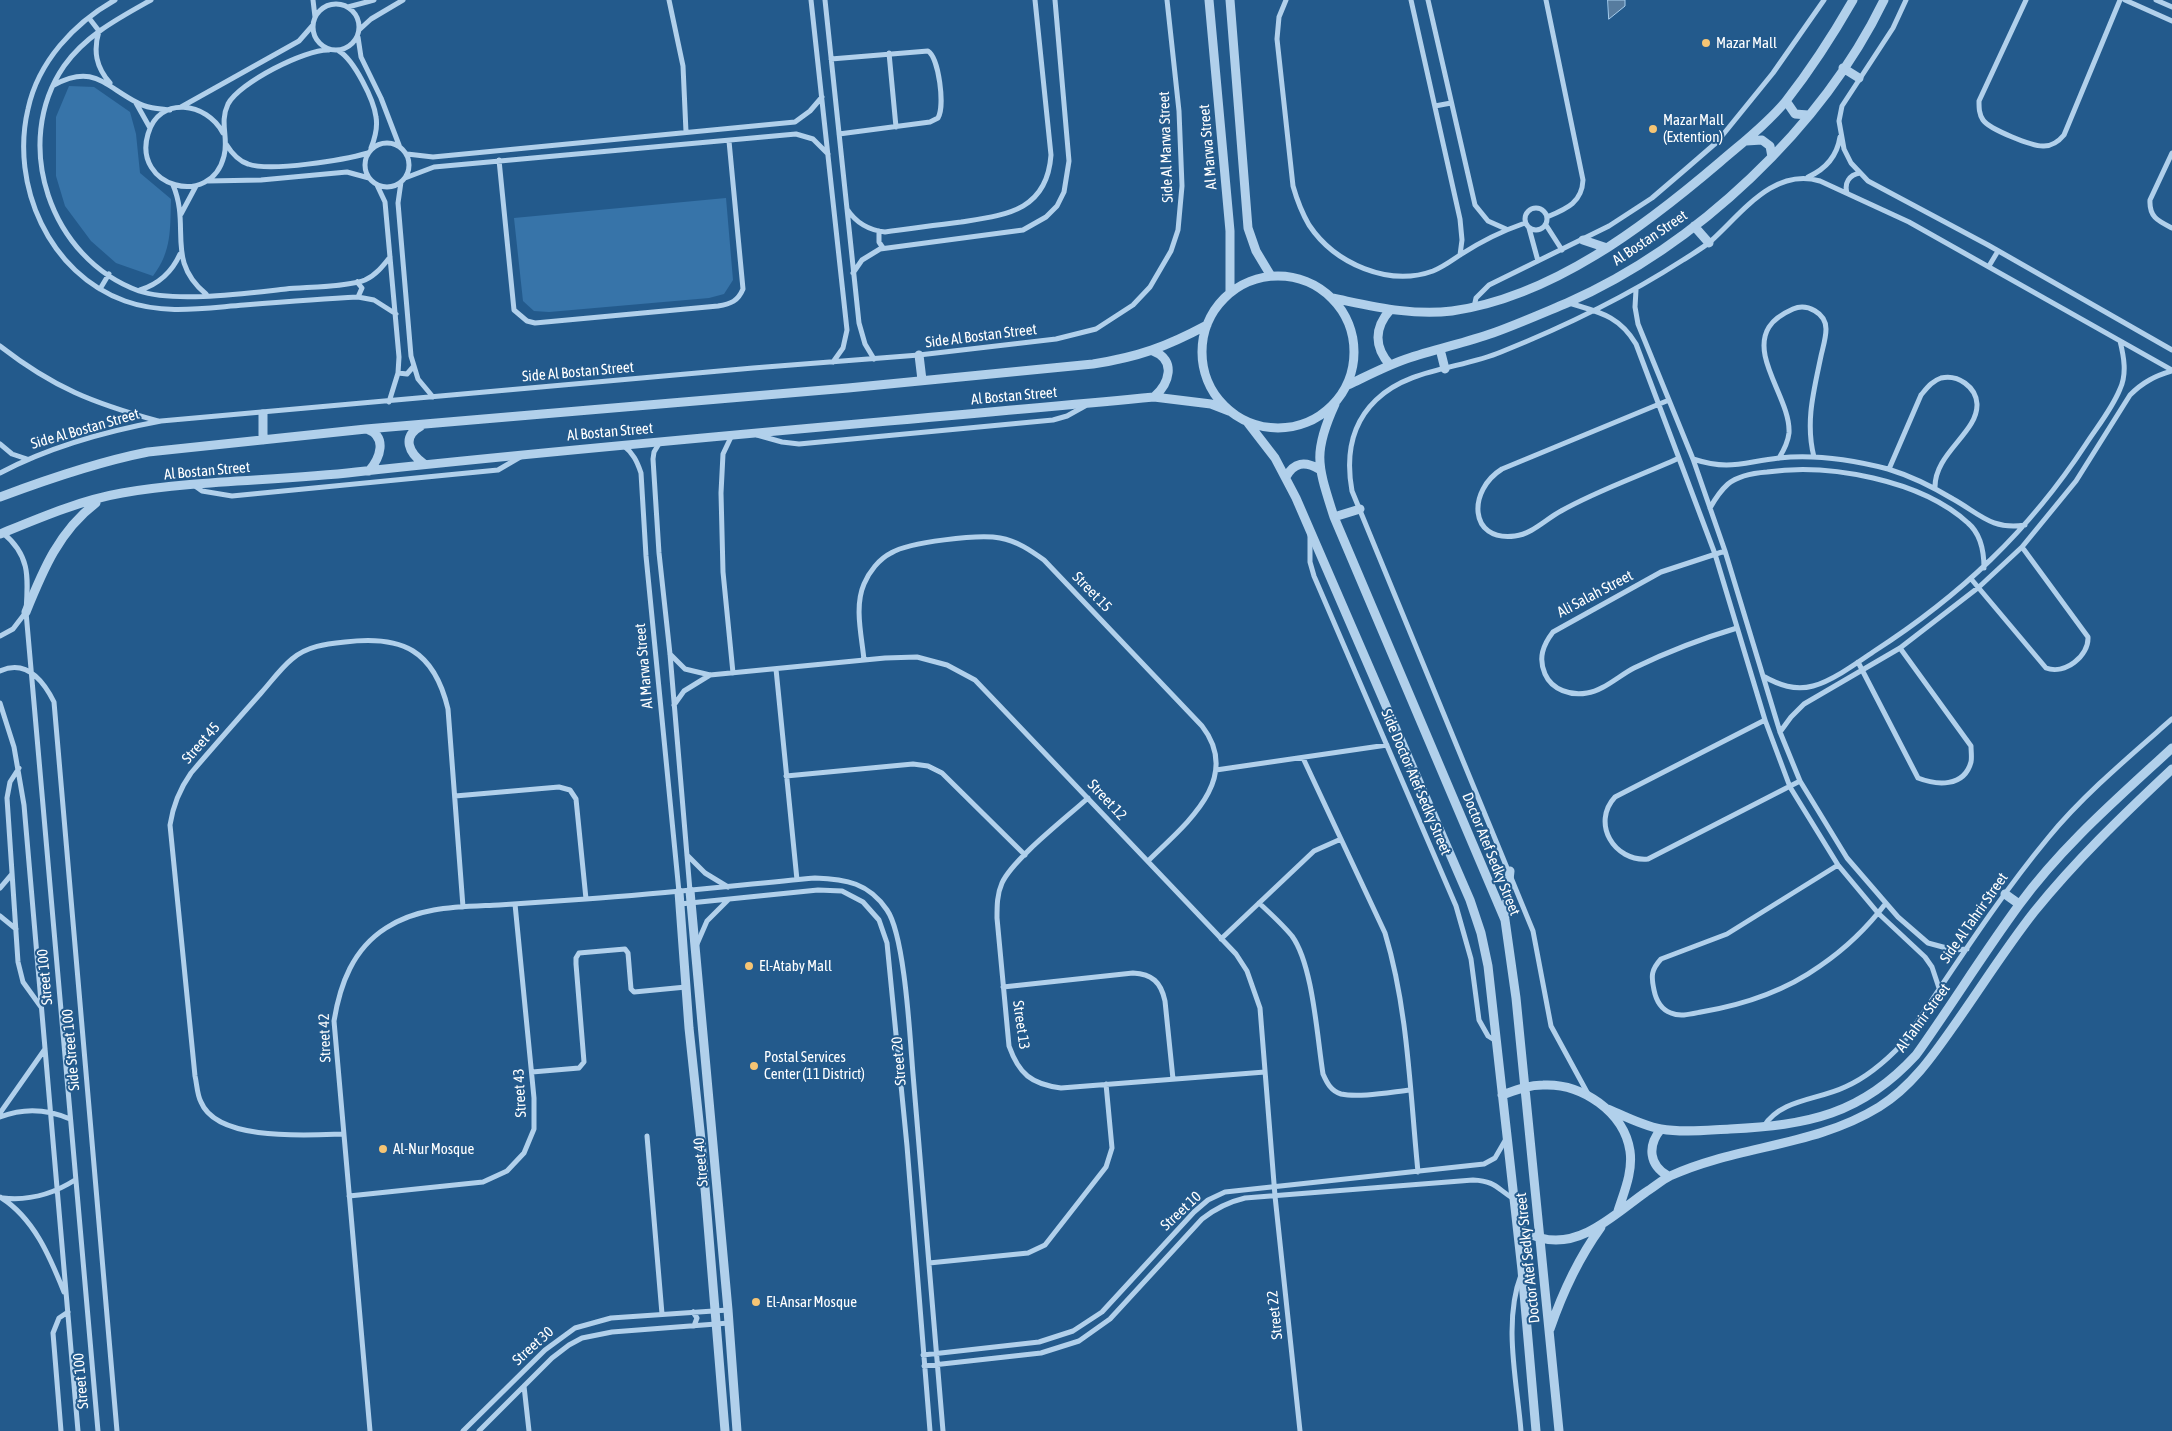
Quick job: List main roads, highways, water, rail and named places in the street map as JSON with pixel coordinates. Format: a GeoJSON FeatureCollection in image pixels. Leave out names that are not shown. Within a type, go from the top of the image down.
{"type":"FeatureCollection","features":[{"type":"Feature","properties":{"kind":"place","name":"Mazar Mall"},"geometry":{"type":"Point","coordinates":[1706,43]}},
{"type":"Feature","properties":{"kind":"place","name":"Mazar Mall (Extention)"},"geometry":{"type":"Point","coordinates":[1653,129]}},
{"type":"Feature","properties":{"kind":"place","name":"El-Ataby Mall"},"geometry":{"type":"Point","coordinates":[749,966]}},
{"type":"Feature","properties":{"kind":"place","name":"Postal Services Center (11 District)"},"geometry":{"type":"Point","coordinates":[754,1066]}},
{"type":"Feature","properties":{"kind":"place","name":"Al-Nur Mosque"},"geometry":{"type":"Point","coordinates":[383,1149]}},
{"type":"Feature","properties":{"kind":"place","name":"El-Ansar Mosque"},"geometry":{"type":"Point","coordinates":[756,1302]}}]}
